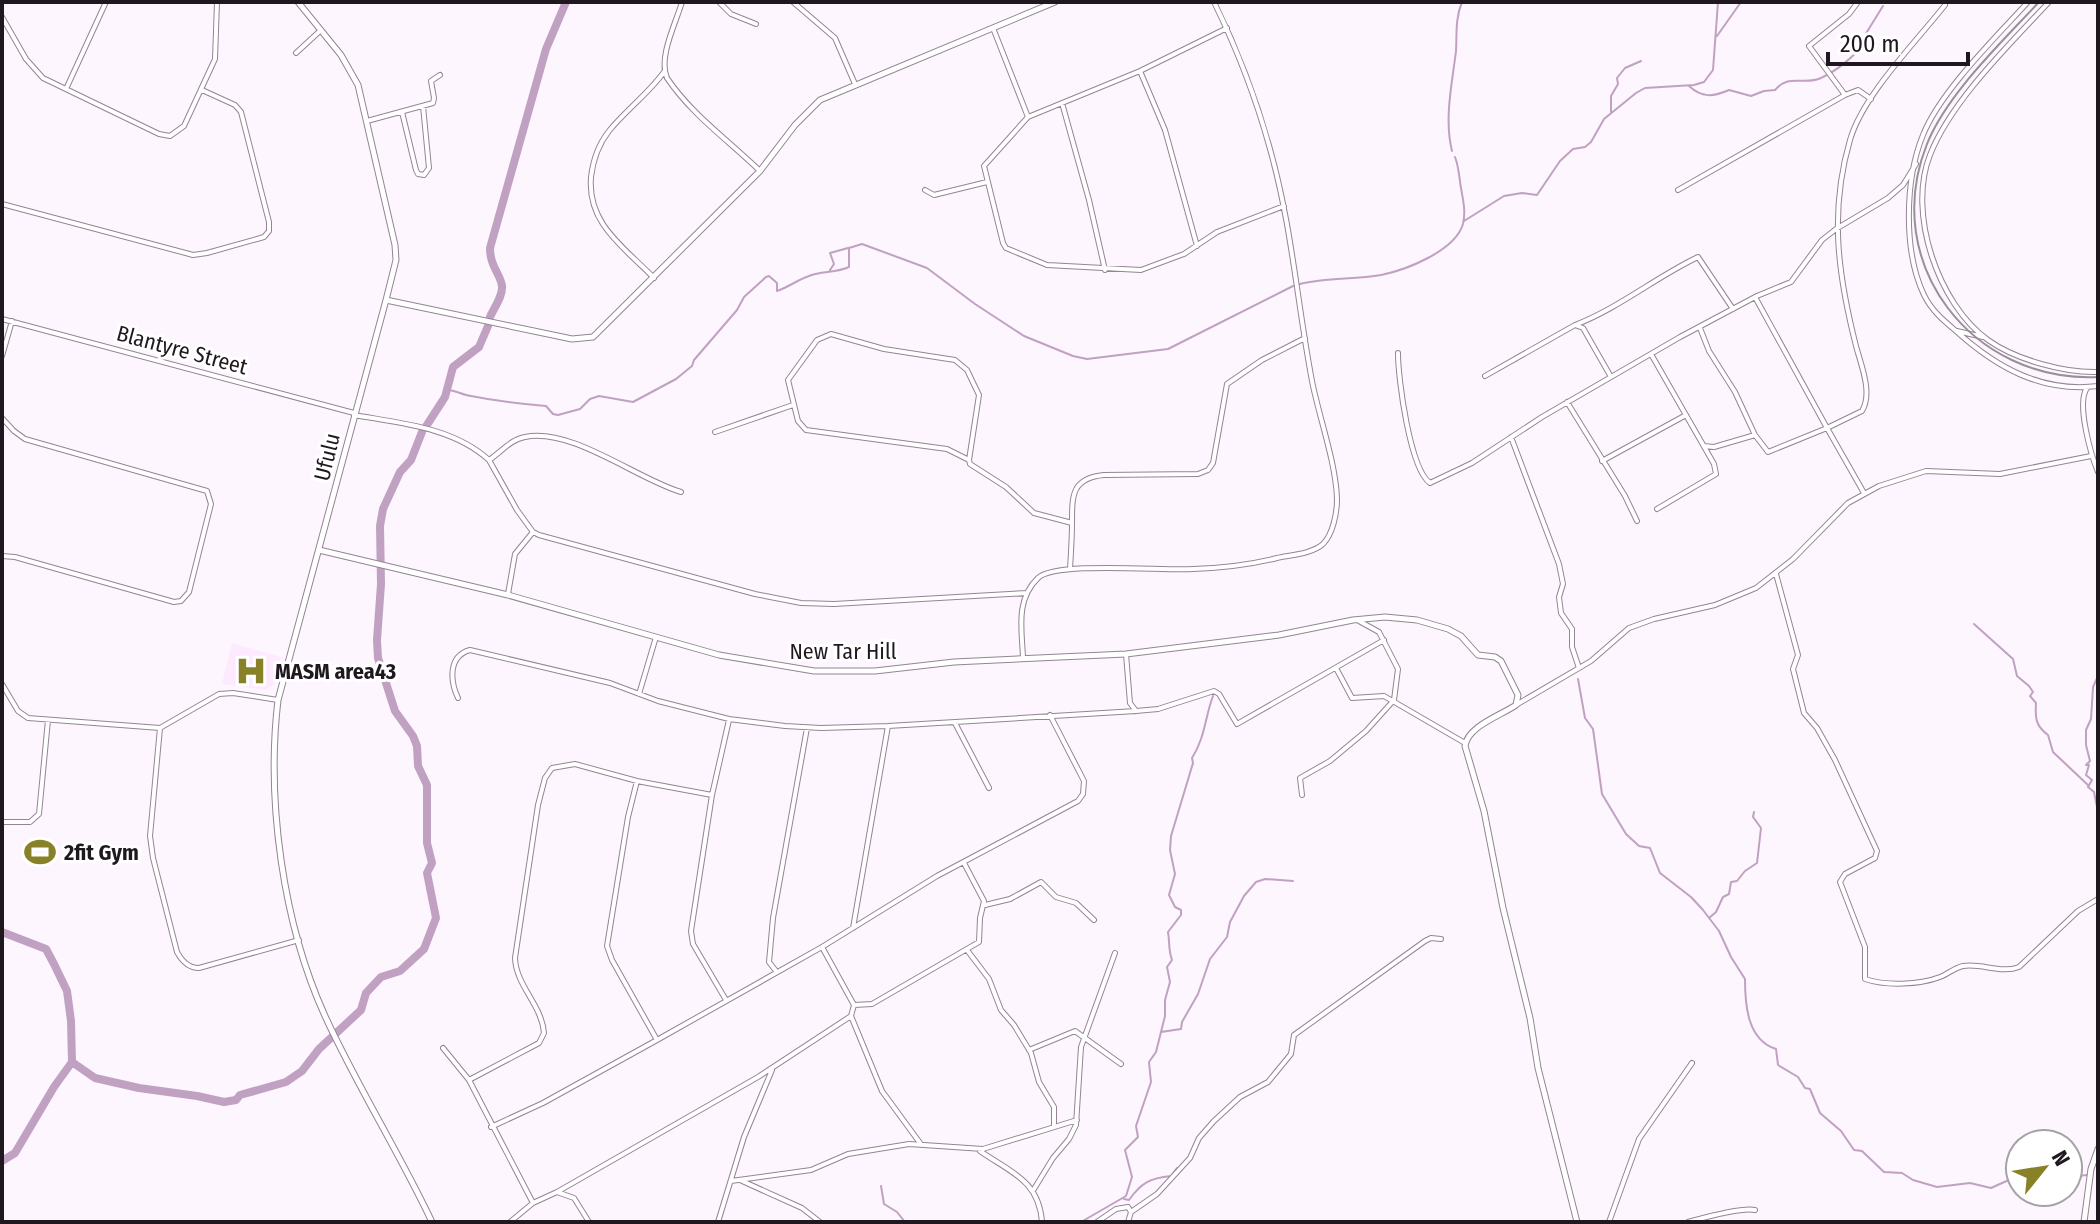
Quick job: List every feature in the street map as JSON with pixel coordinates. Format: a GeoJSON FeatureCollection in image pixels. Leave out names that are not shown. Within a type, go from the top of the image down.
{"type":"FeatureCollection","features":[{"type":"Feature","properties":{"kind":"street"},"geometry":{"type":"LineString","coordinates":[[66,89],[106,2]]}},
{"type":"Feature","properties":{"kind":"street"},"geometry":{"type":"LineString","coordinates":[[2,17],[36,72],[167,136],[182,129],[216,55],[217,2]]}},
{"type":"Feature","properties":{"kind":"street","name":"Ufulu"},"geometry":{"type":"LineString","coordinates":[[298,2],[354,74],[396,252],[386,300],[278,700],[275,735],[279,843],[309,976],[326,1017],[432,1222]]}},
{"type":"Feature","properties":{"kind":"street"},"geometry":{"type":"LineString","coordinates":[[654,278],[602,225],[594,210],[590,192],[593,161],[604,137],[664,72],[682,2]]}},
{"type":"Feature","properties":{"kind":"street"},"geometry":{"type":"LineString","coordinates":[[719,2],[731,14],[756,24]]}},
{"type":"Feature","properties":{"kind":"street"},"geometry":{"type":"LineString","coordinates":[[795,3],[804,2]]}},
{"type":"Feature","properties":{"kind":"street"},"geometry":{"type":"LineString","coordinates":[[386,300],[583,340],[601,331],[760,171],[814,105],[855,84],[1055,2]]}},
{"type":"Feature","properties":{"kind":"street"},"geometry":{"type":"LineString","coordinates":[[1023,658],[1021,613],[1027,593],[1045,573],[1070,569],[1230,567],[1308,551],[1322,545],[1333,524],[1337,497],[1305,338],[1284,206],[1266,137],[1227,28],[1214,2]]}},
{"type":"Feature","properties":{"kind":"street"},"geometry":{"type":"LineString","coordinates":[[1845,95],[1809,46],[1849,14],[1858,2]]}},
{"type":"Feature","properties":{"kind":"street"},"geometry":{"type":"LineString","coordinates":[[2028,2],[1940,103],[1924,130],[1916,164],[1910,218],[1912,260],[1926,298],[1940,318],[1975,350],[2016,374],[2049,383],[2087,388],[2098,386]]}},
{"type":"Feature","properties":{"kind":"street"},"geometry":{"type":"LineString","coordinates":[[2049,2],[1992,65],[1947,122],[1929,157],[1923,179],[1921,213],[1934,259],[1952,300],[1985,338],[1997,346],[2061,370],[2098,372]]}},
{"type":"Feature","properties":{"kind":"street"},"geometry":{"type":"LineString","coordinates":[[795,3],[835,38],[855,84]]}},
{"type":"Feature","properties":{"kind":"street"},"geometry":{"type":"LineString","coordinates":[[1699,327],[1755,435],[1768,452],[1862,411],[1867,388],[1845,302],[1836,229],[1837,201],[1857,120],[1945,5]]}},
{"type":"Feature","properties":{"kind":"street"},"geometry":{"type":"LineString","coordinates":[[993,28],[1028,117]]}},
{"type":"Feature","properties":{"kind":"street"},"geometry":{"type":"LineString","coordinates":[[1227,28],[1140,71],[1028,117],[985,163],[987,182],[1006,248],[1047,265],[1141,270],[1197,246],[1217,232],[1284,206]]}},
{"type":"Feature","properties":{"kind":"street"},"geometry":{"type":"LineString","coordinates":[[296,53],[321,29]]}},
{"type":"Feature","properties":{"kind":"street"},"geometry":{"type":"LineString","coordinates":[[1140,71],[1165,130],[1197,246]]}},
{"type":"Feature","properties":{"kind":"street"},"geometry":{"type":"LineString","coordinates":[[664,72],[692,111],[721,133],[760,171]]}},
{"type":"Feature","properties":{"kind":"street"},"geometry":{"type":"LineString","coordinates":[[367,121],[434,102],[431,81],[440,75]]}},
{"type":"Feature","properties":{"kind":"street"},"geometry":{"type":"LineString","coordinates":[[2,204],[193,255],[264,237],[269,231],[269,222],[241,112],[235,105],[202,90]]}},
{"type":"Feature","properties":{"kind":"street"},"geometry":{"type":"LineString","coordinates":[[1678,190],[1845,95],[1858,90],[1871,99]]}},
{"type":"Feature","properties":{"kind":"street"},"geometry":{"type":"LineString","coordinates":[[1062,103],[1105,270]]}},
{"type":"Feature","properties":{"kind":"street"},"geometry":{"type":"LineString","coordinates":[[402,112],[417,172],[424,175],[429,168],[423,106]]}},
{"type":"Feature","properties":{"kind":"street"},"geometry":{"type":"LineString","coordinates":[[1398,353],[1402,398],[1424,479],[1430,483],[1699,327],[1791,282],[1822,240],[1888,198],[1903,185],[1916,164]]}},
{"type":"Feature","properties":{"kind":"street"},"geometry":{"type":"LineString","coordinates":[[925,190],[934,195],[987,182]]}},
{"type":"Feature","properties":{"kind":"street"},"geometry":{"type":"LineString","coordinates":[[1485,376],[1644,290],[1675,268],[1698,257],[1733,309]]}},
{"type":"Feature","properties":{"kind":"street"},"geometry":{"type":"LineString","coordinates":[[1755,297],[1864,493]]}},
{"type":"Feature","properties":{"kind":"street","name":"Blantyre Street"},"geometry":{"type":"LineString","coordinates":[[2,319],[354,414],[422,427],[456,440],[489,460]]}},
{"type":"Feature","properties":{"kind":"street"},"geometry":{"type":"LineString","coordinates":[[2,356],[12,321]]}},
{"type":"Feature","properties":{"kind":"street"},"geometry":{"type":"LineString","coordinates":[[1575,325],[1583,328],[1611,377]]}},
{"type":"Feature","properties":{"kind":"street"},"geometry":{"type":"LineString","coordinates":[[1955,330],[1985,338]]}},
{"type":"Feature","properties":{"kind":"street"},"geometry":{"type":"LineString","coordinates":[[969,460],[947,449],[806,430],[798,421],[788,380],[817,340],[826,335],[905,353],[955,360],[967,370],[979,395],[970,464],[1006,487],[1034,513],[1072,523]]}},
{"type":"Feature","properties":{"kind":"street"},"geometry":{"type":"LineString","coordinates":[[1070,569],[1071,500],[1081,483],[1092,476],[1198,474],[1208,470],[1213,463],[1227,384],[1262,360],[1305,338]]}},
{"type":"Feature","properties":{"kind":"street"},"geometry":{"type":"LineString","coordinates":[[1651,354],[1714,464],[1716,474],[1657,509]]}},
{"type":"Feature","properties":{"kind":"street"},"geometry":{"type":"LineString","coordinates":[[2087,388],[2082,401],[2091,456],[2098,472]]}},
{"type":"Feature","properties":{"kind":"street"},"geometry":{"type":"LineString","coordinates":[[1567,402],[1637,521]]}},
{"type":"Feature","properties":{"kind":"street"},"geometry":{"type":"LineString","coordinates":[[715,432],[793,405]]}},
{"type":"Feature","properties":{"kind":"street"},"geometry":{"type":"LineString","coordinates":[[1602,461],[1686,415]]}},
{"type":"Feature","properties":{"kind":"street"},"geometry":{"type":"LineString","coordinates":[[2,418],[25,439],[207,491],[211,504],[189,592],[181,601],[174,602],[2,556]]}},
{"type":"Feature","properties":{"kind":"street"},"geometry":{"type":"LineString","coordinates":[[1704,446],[1714,447],[1755,435]]}},
{"type":"Feature","properties":{"kind":"street"},"geometry":{"type":"LineString","coordinates":[[681,492],[658,485],[607,457],[548,437],[523,437],[489,460],[533,532],[720,585],[801,603],[834,604],[1027,593]]}},
{"type":"Feature","properties":{"kind":"street"},"geometry":{"type":"LineString","coordinates":[[1511,437],[1559,564],[1563,584],[1559,602],[1563,618],[1572,629],[1572,647],[1579,668]]}},
{"type":"Feature","properties":{"kind":"street"},"geometry":{"type":"LineString","coordinates":[[1465,743],[1472,732],[1591,661],[1629,628],[1735,598],[1756,588],[1776,574],[1838,511],[1864,493],[1903,476],[1926,471],[2000,474],[2091,456]]}},
{"type":"Feature","properties":{"kind":"street"},"geometry":{"type":"LineString","coordinates":[[508,595],[515,554],[533,532]]}},
{"type":"Feature","properties":{"kind":"street","name":"New Tar Hill"},"geometry":{"type":"LineString","coordinates":[[319,550],[508,595],[739,659],[814,671],[875,671],[1023,658],[1126,654],[1279,635],[1378,617],[1417,620],[1461,636],[1478,655],[1498,658],[1518,695],[1516,705]]}},
{"type":"Feature","properties":{"kind":"street"},"geometry":{"type":"LineString","coordinates":[[1776,574],[1798,655],[1793,669],[1804,713],[1817,728],[1835,760],[1877,851],[1875,858],[1845,874],[1840,882],[1865,947],[1865,979],[1890,983],[1917,982],[1943,976],[1961,966],[1976,965],[2012,970],[2026,963],[2078,911],[2098,899]]}},
{"type":"Feature","properties":{"kind":"street"},"geometry":{"type":"LineString","coordinates":[[1302,795],[1300,778],[1330,761],[1366,731],[1394,700],[1398,669],[1375,629],[1357,620]]}},
{"type":"Feature","properties":{"kind":"street"},"geometry":{"type":"LineString","coordinates":[[639,694],[656,637]]}},
{"type":"Feature","properties":{"kind":"street"},"geometry":{"type":"LineString","coordinates":[[458,698],[452,684],[453,668],[459,656],[470,650],[614,684],[729,719],[807,728],[955,723],[1158,709],[1214,691],[1237,724],[1384,640]]}},
{"type":"Feature","properties":{"kind":"street"},"geometry":{"type":"LineString","coordinates":[[1126,654],[1130,703],[1136,711]]}},
{"type":"Feature","properties":{"kind":"street"},"geometry":{"type":"LineString","coordinates":[[1336,668],[1352,698],[1380,695],[1394,700],[1465,743],[1484,811],[1538,1068],[1577,1222]]}},
{"type":"Feature","properties":{"kind":"street"},"geometry":{"type":"LineString","coordinates":[[2,684],[20,714],[48,720],[160,728],[219,694],[233,693],[278,700]]}},
{"type":"Feature","properties":{"kind":"street"},"geometry":{"type":"LineString","coordinates":[[491,1127],[543,1103],[657,1040],[1078,801],[1083,794],[1084,781],[1050,715]]}},
{"type":"Feature","properties":{"kind":"street"},"geometry":{"type":"LineString","coordinates":[[726,1000],[691,938],[712,795],[729,719]]}},
{"type":"Feature","properties":{"kind":"street"},"geometry":{"type":"LineString","coordinates":[[2,822],[30,822],[39,814],[48,720]]}},
{"type":"Feature","properties":{"kind":"street"},"geometry":{"type":"LineString","coordinates":[[955,723],[989,788]]}},
{"type":"Feature","properties":{"kind":"street"},"geometry":{"type":"LineString","coordinates":[[853,928],[888,726]]}},
{"type":"Feature","properties":{"kind":"street"},"geometry":{"type":"LineString","coordinates":[[160,728],[150,836],[177,952],[189,966],[199,968],[299,940]]}},
{"type":"Feature","properties":{"kind":"street"},"geometry":{"type":"LineString","coordinates":[[776,971],[769,962],[773,918],[807,728]]}},
{"type":"Feature","properties":{"kind":"street"},"geometry":{"type":"LineString","coordinates":[[469,1080],[539,1043],[544,1033],[540,1013],[517,973],[515,958],[536,816],[545,778],[556,766],[575,764],[637,781],[712,795]]}},
{"type":"Feature","properties":{"kind":"street"},"geometry":{"type":"LineString","coordinates":[[637,781],[628,817],[607,946],[657,1040]]}},
{"type":"Feature","properties":{"kind":"street"},"geometry":{"type":"LineString","coordinates":[[854,1005],[872,1004],[925,971],[967,950],[980,938],[983,897],[964,863]]}},
{"type":"Feature","properties":{"kind":"street"},"geometry":{"type":"LineString","coordinates":[[984,904],[1010,899],[1041,882],[1056,897],[1076,903],[1094,920]]}},
{"type":"Feature","properties":{"kind":"street"},"geometry":{"type":"LineString","coordinates":[[1128,1222],[1131,1212],[1157,1194],[1190,1158],[1199,1138],[1240,1097],[1268,1082],[1291,1054],[1294,1035],[1425,941],[1441,939]]}},
{"type":"Feature","properties":{"kind":"street"},"geometry":{"type":"LineString","coordinates":[[822,947],[854,1005],[851,1016],[882,1091],[920,1144]]}},
{"type":"Feature","properties":{"kind":"street"},"geometry":{"type":"LineString","coordinates":[[967,950],[989,979],[1001,1010],[1029,1050],[1039,1082],[1054,1107],[1054,1128]]}},
{"type":"Feature","properties":{"kind":"street"},"geometry":{"type":"LineString","coordinates":[[1034,1189],[1069,1139],[1077,1120],[1079,1063],[1084,1035],[1115,953]]}},
{"type":"Feature","properties":{"kind":"street"},"geometry":{"type":"LineString","coordinates":[[510,1222],[533,1203],[773,1068],[851,1016]]}},
{"type":"Feature","properties":{"kind":"street"},"geometry":{"type":"LineString","coordinates":[[1029,1050],[1090,1021]]}},
{"type":"Feature","properties":{"kind":"street"},"geometry":{"type":"LineString","coordinates":[[1071,1031],[1084,1035],[1121,1064]]}},
{"type":"Feature","properties":{"kind":"street"},"geometry":{"type":"LineString","coordinates":[[443,1048],[469,1080],[533,1203]]}},
{"type":"Feature","properties":{"kind":"street"},"geometry":{"type":"LineString","coordinates":[[1609,1222],[1639,1139],[1692,1063]]}},
{"type":"Feature","properties":{"kind":"street"},"geometry":{"type":"LineString","coordinates":[[718,1222],[745,1135],[773,1068]]}},
{"type":"Feature","properties":{"kind":"street"},"geometry":{"type":"LineString","coordinates":[[731,1181],[811,1170],[848,1154],[920,1144],[978,1149],[1077,1120]]}},
{"type":"Feature","properties":{"kind":"street"},"geometry":{"type":"LineString","coordinates":[[978,1149],[1012,1170],[1034,1189],[1042,1222]]}},
{"type":"Feature","properties":{"kind":"street"},"geometry":{"type":"LineString","coordinates":[[2084,1222],[2091,1169],[2098,1149]]}},
{"type":"Feature","properties":{"kind":"street"},"geometry":{"type":"LineString","coordinates":[[738,1179],[802,1208],[820,1222]]}},
{"type":"Feature","properties":{"kind":"street"},"geometry":{"type":"LineString","coordinates":[[557,1192],[574,1198],[589,1222]]}},
{"type":"Feature","properties":{"kind":"street"},"geometry":{"type":"LineString","coordinates":[[1097,1222],[1121,1207],[1128,1207],[1131,1212]]}},
{"type":"Feature","properties":{"kind":"street"},"geometry":{"type":"LineString","coordinates":[[1688,1222],[1744,1208],[1755,1210]]}},
{"type":"Feature","properties":{"kind":"shaded area","name":"MASM area43"},"geometry":{"type":"Polygon","coordinates":[[[232,643],[281,657],[275,684],[265,690],[222,684],[232,643]]]}},
{"type":"Feature","properties":{"kind":"waterway"},"geometry":{"type":"LineString","coordinates":[[490,317],[502,290],[490,248],[546,49],[566,2]]}},
{"type":"Feature","properties":{"kind":"waterway"},"geometry":{"type":"LineString","coordinates":[[1452,151],[1450,101],[1457,20],[1462,2]]}},
{"type":"Feature","properties":{"kind":"waterway"},"geometry":{"type":"LineString","coordinates":[[1464,221],[1504,196],[1522,193],[1537,195],[1560,161],[1573,149],[1585,147],[1591,142],[1604,119],[1636,93],[1645,88],[1704,82],[1713,70],[1718,2]]}},
{"type":"Feature","properties":{"kind":"waterway"},"geometry":{"type":"LineString","coordinates":[[1717,36],[1741,2]]}},
{"type":"Feature","properties":{"kind":"waterway"},"geometry":{"type":"LineString","coordinates":[[1689,86],[1703,94],[1713,95],[1729,90],[1751,96],[1775,90],[1786,82],[1821,78],[1840,67],[1866,43],[1865,35],[1883,6]]}},
{"type":"Feature","properties":{"kind":"waterway"},"geometry":{"type":"LineString","coordinates":[[1611,112],[1611,96],[1618,84],[1617,78],[1625,68],[1641,61]]}},
{"type":"Feature","properties":{"kind":"waterway"},"geometry":{"type":"LineString","coordinates":[[1300,284],[1391,272],[1416,264],[1450,243],[1458,234],[1464,215],[1455,157]]}},
{"type":"Feature","properties":{"kind":"waterway"},"geometry":{"type":"LineString","coordinates":[[447,390],[546,406],[558,415],[580,409],[590,399],[599,396],[633,402],[676,379],[692,366],[744,297],[766,277],[777,283],[777,291],[809,276],[844,269],[849,267],[849,248],[862,244],[927,268],[1024,336],[1087,359],[1168,349],[1293,286]]}},
{"type":"Feature","properties":{"kind":"waterway"},"geometry":{"type":"LineString","coordinates":[[830,270],[834,264],[830,253],[848,248]]}},
{"type":"Feature","properties":{"kind":"waterway"},"geometry":{"type":"LineString","coordinates":[[425,428],[445,397],[453,367],[479,347],[488,326]]}},
{"type":"Feature","properties":{"kind":"waterway"},"geometry":{"type":"LineString","coordinates":[[72,1062],[95,1078],[224,1102],[236,1100],[240,1095],[286,1082],[302,1071],[319,1049],[361,1010],[366,993],[381,977],[400,971],[424,949],[436,918],[427,873],[432,863],[427,843],[427,785],[418,766],[413,736],[395,711],[378,658],[377,640],[383,509],[400,472],[411,460],[422,432]]}},
{"type":"Feature","properties":{"kind":"waterway"},"geometry":{"type":"LineString","coordinates":[[1974,624],[2013,659],[2017,676],[2033,692],[2030,696],[2036,703],[2037,722],[2048,735],[2053,752],[2089,786]]}},
{"type":"Feature","properties":{"kind":"waterway"},"geometry":{"type":"LineString","coordinates":[[2098,676],[2093,687],[2091,719],[2086,730],[2090,761],[2086,765],[2089,765],[2086,775],[2092,780],[2088,787],[2094,792],[2098,812]]}},
{"type":"Feature","properties":{"kind":"waterway"},"geometry":{"type":"LineString","coordinates":[[1578,679],[1585,718],[1593,729],[1602,794],[1626,834],[1639,846],[1650,848],[1660,873],[1691,897],[1719,931],[1745,979],[1747,1010],[1753,1029],[1759,1038],[1776,1049],[1778,1065],[1810,1089],[1820,1113],[1841,1131],[1854,1150],[1862,1151],[1884,1172],[1902,1173],[1913,1180],[1937,1187],[1970,1183],[1991,1188],[2004,1182]]}},
{"type":"Feature","properties":{"kind":"waterway"},"geometry":{"type":"LineString","coordinates":[[1081,1222],[1126,1196],[1132,1177],[1125,1150],[1138,1137],[1136,1126],[1151,1082],[1149,1062],[1156,1052],[1170,982],[1167,967],[1172,960],[1168,932],[1181,915],[1181,910],[1175,907],[1169,895],[1175,874],[1170,850],[1171,836],[1213,696]]}},
{"type":"Feature","properties":{"kind":"waterway"},"geometry":{"type":"LineString","coordinates":[[1709,918],[1716,912],[1723,897],[1729,894],[1731,882],[1737,881],[1757,863],[1761,828],[1753,817],[1754,812]]}},
{"type":"Feature","properties":{"kind":"waterway"},"geometry":{"type":"LineString","coordinates":[[1161,1032],[1181,1029],[1210,959],[1227,937],[1230,922],[1244,896],[1256,882],[1265,879],[1293,881]]}},
{"type":"Feature","properties":{"kind":"waterway"},"geometry":{"type":"LineString","coordinates":[[2,932],[46,949],[67,991],[72,1062],[15,1153],[2,1161]]}},
{"type":"Feature","properties":{"kind":"waterway"},"geometry":{"type":"LineString","coordinates":[[1124,1199],[1129,1200],[1147,1182],[1171,1176],[1177,1168]]}},
{"type":"Feature","properties":{"kind":"waterway"},"geometry":{"type":"LineString","coordinates":[[881,1186],[884,1204],[905,1222]]}},
{"type":"Feature","properties":{"kind":"railway"},"geometry":{"type":"LineString","coordinates":[[2039,2],[1961,88],[1936,125],[1927,144],[1915,189],[1916,232],[1927,272],[1948,308],[1976,338],[2012,360],[2053,374],[2098,377]]}},
{"type":"Feature","properties":{"kind":"place","name":"MASM area43"},"geometry":{"type":"Point","coordinates":[251,671]}},
{"type":"Feature","properties":{"kind":"place","name":"2fit Gym"},"geometry":{"type":"Point","coordinates":[40,852]}}]}
